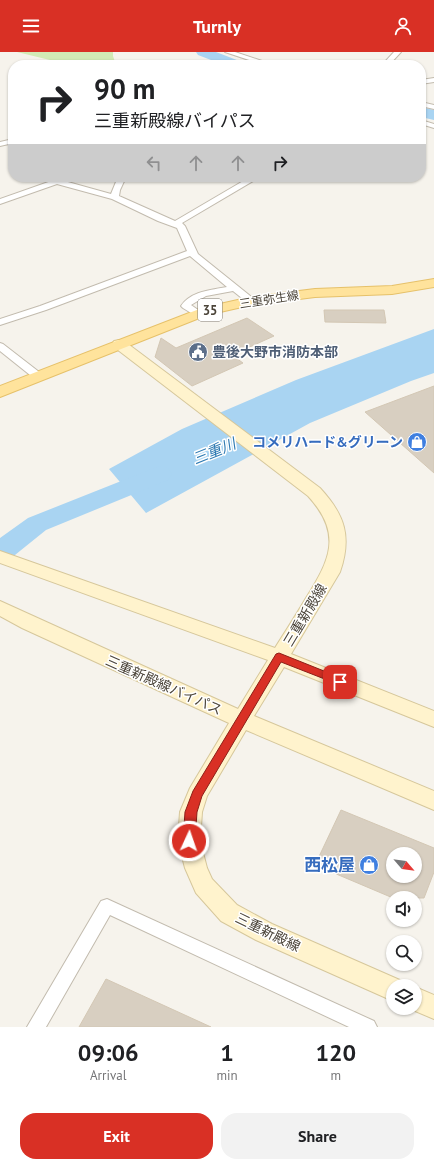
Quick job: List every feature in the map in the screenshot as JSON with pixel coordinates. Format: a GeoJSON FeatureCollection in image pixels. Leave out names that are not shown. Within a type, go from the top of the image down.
{"type":"FeatureCollection","features":[{"type":"Feature","properties":{"kind":"main road","name":"三重弥生線"},"geometry":{"type":"LineString","coordinates":[[0,392],[119,344],[199,314],[251,301],[314,292],[392,290],[434,283]]}},
{"type":"Feature","properties":{"kind":"main road","name":"三重新殿線"},"geometry":{"type":"LineString","coordinates":[[119,344],[321,498],[331,513],[337,531],[336,556],[331,572],[197,794],[191,812],[189,841],[196,868],[204,886],[229,913],[246,923],[386,986]]}},
{"type":"Feature","properties":{"kind":"main road"},"geometry":{"type":"LineString","coordinates":[[0,557],[279,657],[434,719]]}},
{"type":"Feature","properties":{"kind":"main road","name":"三重新殿線バイパス"},"geometry":{"type":"LineString","coordinates":[[0,608],[28,623],[242,720],[434,801]]}},
{"type":"Feature","properties":{"kind":"main road"},"geometry":{"type":"LineString","coordinates":[[422,1002],[434,1007]]}},
{"type":"Feature","properties":{"kind":"street"},"geometry":{"type":"LineString","coordinates":[[228,52],[254,60]]}},
{"type":"Feature","properties":{"kind":"street"},"geometry":{"type":"LineString","coordinates":[[390,60],[398,52]]}},
{"type":"Feature","properties":{"kind":"street"},"geometry":{"type":"LineString","coordinates":[[0,202],[54,182]]}},
{"type":"Feature","properties":{"kind":"street"},"geometry":{"type":"LineString","coordinates":[[61,182],[115,197],[161,219],[181,226],[192,252],[251,301]]}},
{"type":"Feature","properties":{"kind":"street"},"geometry":{"type":"LineString","coordinates":[[115,197],[120,182]]}},
{"type":"Feature","properties":{"kind":"street"},"geometry":{"type":"LineString","coordinates":[[176,224],[182,219],[247,182]]}},
{"type":"Feature","properties":{"kind":"street"},"geometry":{"type":"LineString","coordinates":[[0,322],[43,308],[192,252]]}},
{"type":"Feature","properties":{"kind":"street"},"geometry":{"type":"LineString","coordinates":[[199,314],[186,306],[188,302],[203,294],[234,288]]}},
{"type":"Feature","properties":{"kind":"street"},"geometry":{"type":"LineString","coordinates":[[0,346],[39,377]]}},
{"type":"Feature","properties":{"kind":"street"},"geometry":{"type":"LineString","coordinates":[[36,1027],[107,906],[368,1027]]}},
{"type":"Feature","properties":{"kind":"green space"},"geometry":{"type":"Polygon","coordinates":[[[17,52],[113,52],[114,60],[50,60],[17,52]]]}},
{"type":"Feature","properties":{"kind":"water"},"geometry":{"type":"Polygon","coordinates":[[[434,329],[434,373],[310,423],[146,513],[109,469],[182,429],[296,380],[434,329]]]}},
{"type":"Feature","properties":{"kind":"building"},"geometry":{"type":"Polygon","coordinates":[[[324,310],[384,310],[386,323],[325,322],[324,310]]]}},
{"type":"Feature","properties":{"kind":"building","name":"豊後大野市消防本部"},"geometry":{"type":"Polygon","coordinates":[[[247,318],[274,336],[232,355],[243,363],[192,386],[155,357],[161,338],[176,348],[247,318]]]}},
{"type":"Feature","properties":{"kind":"building","name":"コメリハード&グリーン"},"geometry":{"type":"Polygon","coordinates":[[[434,386],[434,473],[365,412],[434,386]]]}},
{"type":"Feature","properties":{"kind":"building"},"geometry":{"type":"Polygon","coordinates":[[[341,810],[434,848],[434,872],[424,898],[422,898],[422,891],[386,891],[386,895],[315,865],[341,810]]]}},
{"type":"Feature","properties":{"kind":"building"},"geometry":{"type":"Polygon","coordinates":[[[106,979],[211,1027],[79,1027],[106,979]]]}},
{"type":"Feature","properties":{"kind":"waterway","name":"三重川"},"geometry":{"type":"LineString","coordinates":[[203,52],[224,60]]}},
{"type":"Feature","properties":{"kind":"waterway","name":"三重川"},"geometry":{"type":"LineString","coordinates":[[426,113],[434,115]]}},
{"type":"Feature","properties":{"kind":"waterway","name":"三重川"},"geometry":{"type":"LineString","coordinates":[[0,552],[37,524],[159,474]]}},
{"type":"Feature","properties":{"kind":"place","name":"豊後大野市消防本部"},"geometry":{"type":"Point","coordinates":[198,352]}},
{"type":"Feature","properties":{"kind":"place","name":"コメリハード&グリーン"},"geometry":{"type":"Point","coordinates":[417,442]}},
{"type":"Feature","properties":{"kind":"place","name":"西松屋"},"geometry":{"type":"Point","coordinates":[369,865]}},
{"type":"Feature","properties":{"kind":"route"},"geometry":{"type":"LineString","coordinates":[[189,841],[191,812],[197,794],[279,657],[340,682]]}}]}
